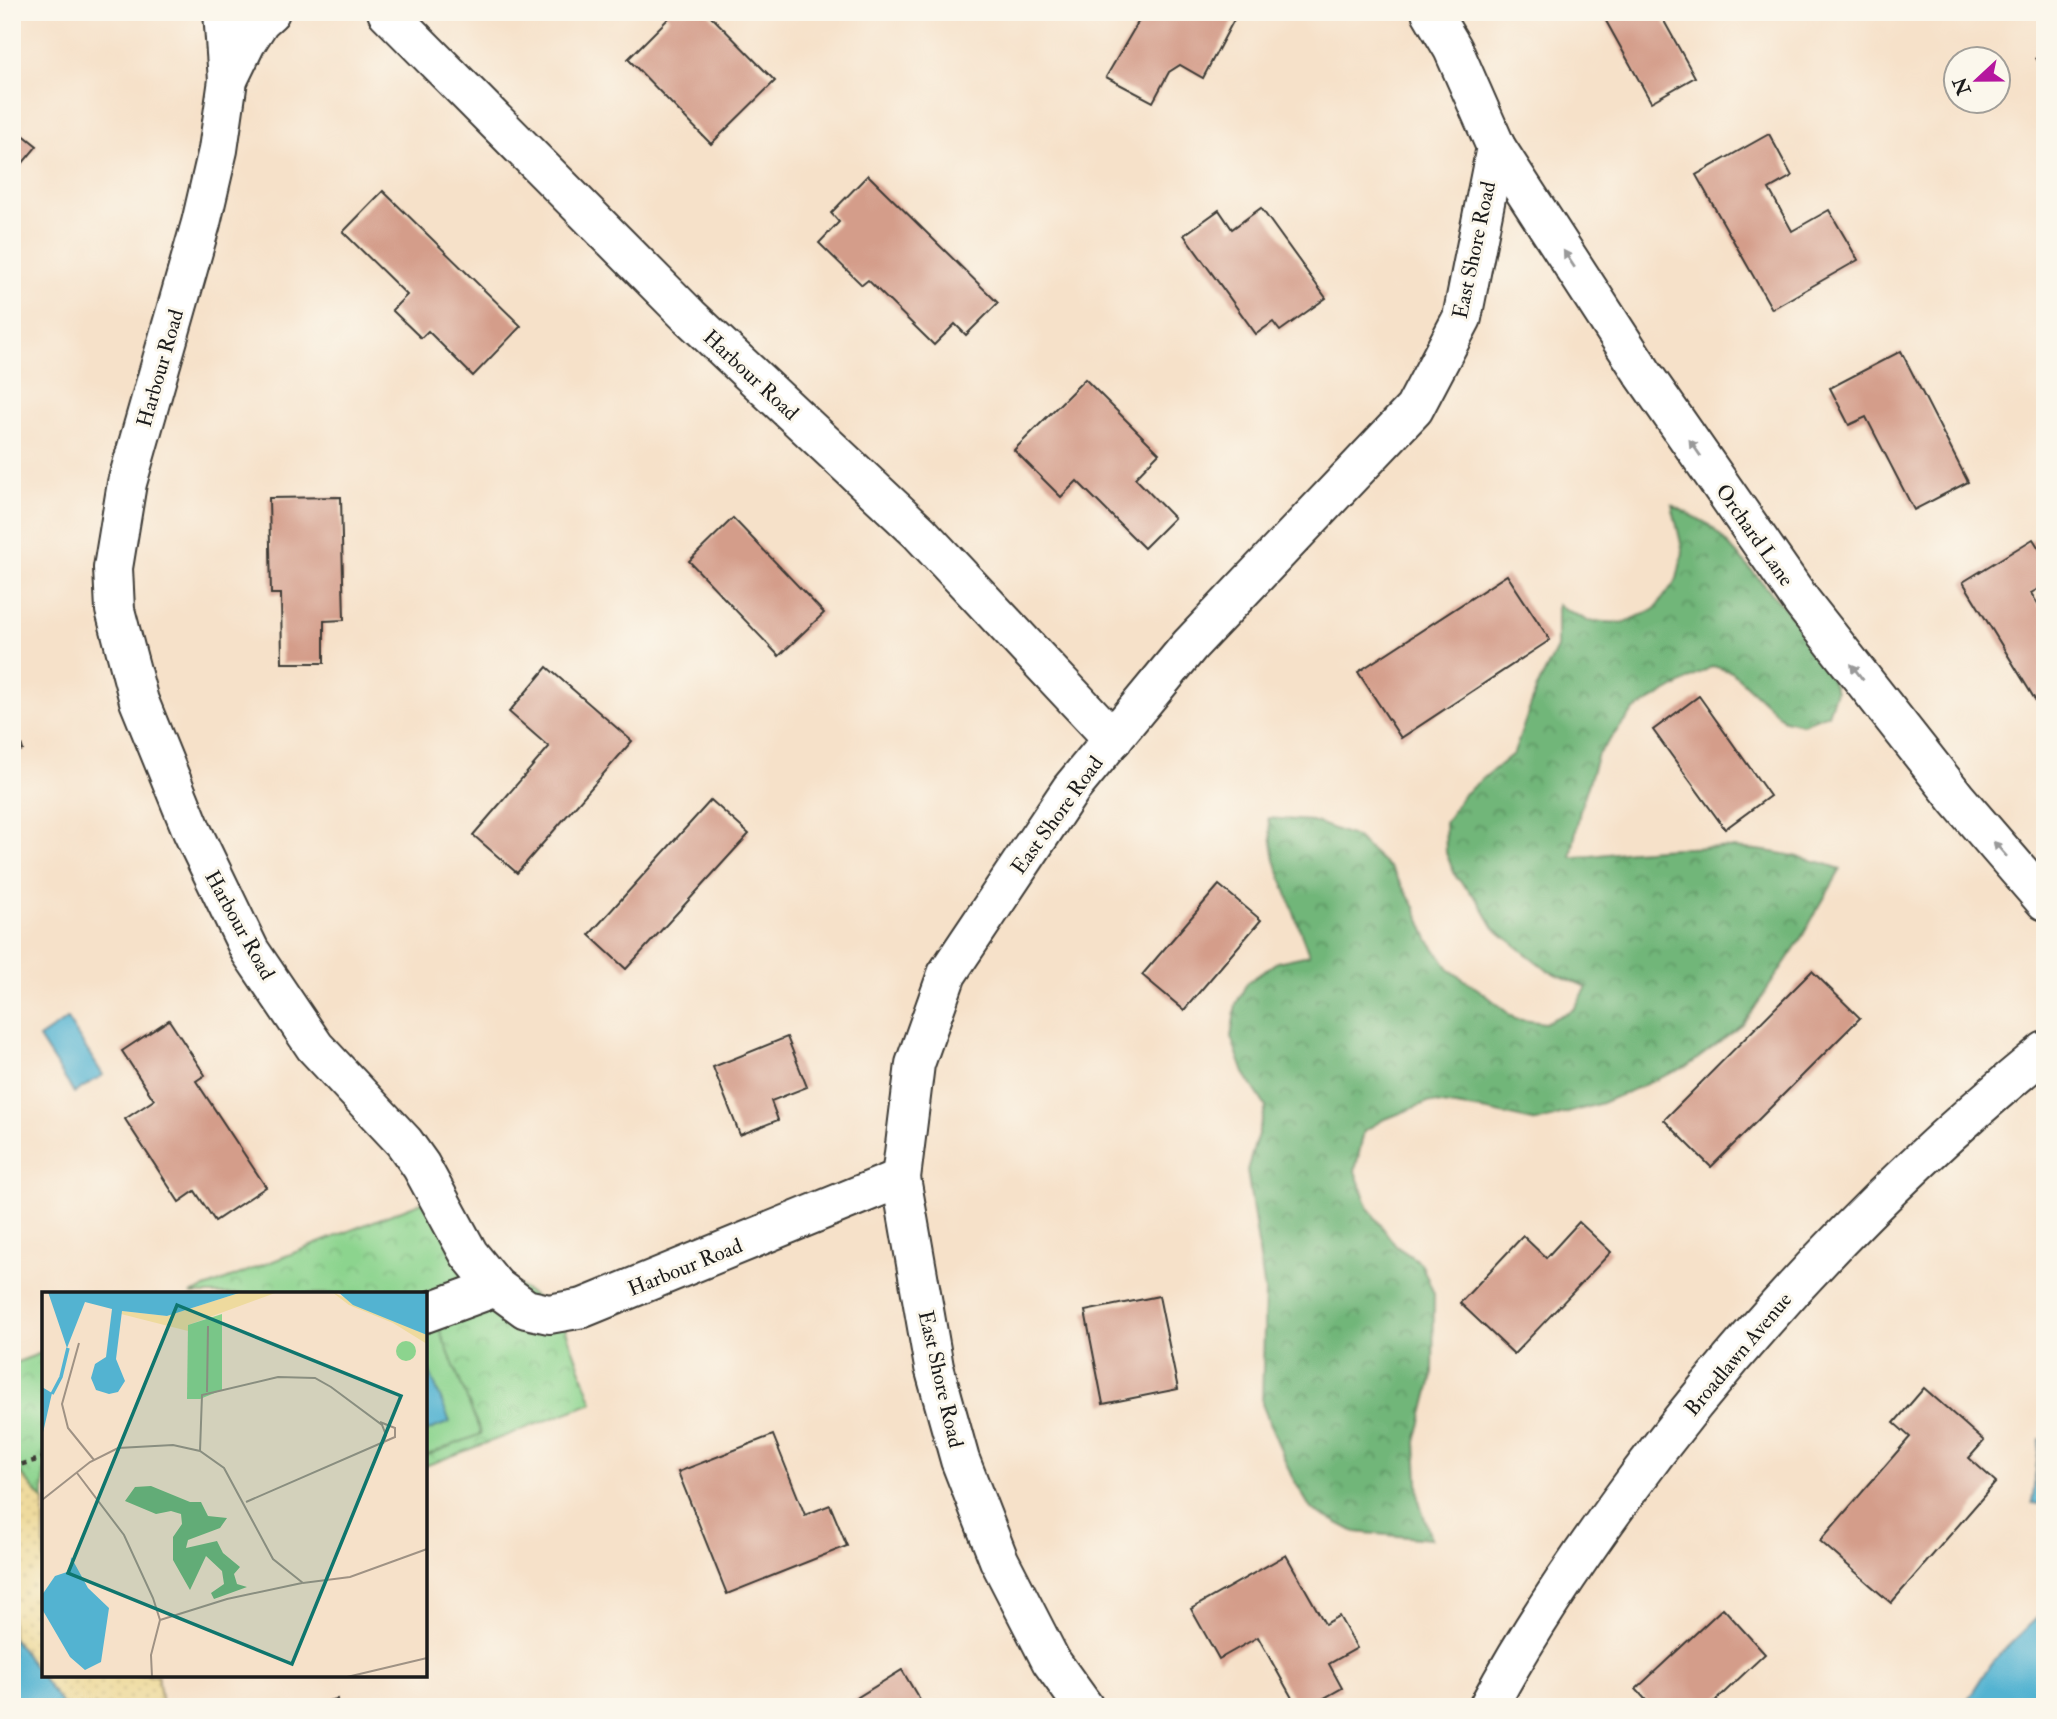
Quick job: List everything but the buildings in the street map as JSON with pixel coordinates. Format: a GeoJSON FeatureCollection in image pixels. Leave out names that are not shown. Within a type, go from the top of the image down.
{"type":"FeatureCollection","features":[{"type":"Feature","properties":{"kind":"street","name":"Harbour Road"},"geometry":{"type":"LineString","coordinates":[[223,12],[228,80],[218,150],[201,223],[127,483],[113,568],[115,610],[139,701],[196,841],[250,951],[315,1047],[404,1142],[421,1166],[469,1254],[496,1287],[526,1309],[550,1314],[583,1308],[901,1178]]}},
{"type":"Feature","properties":{"kind":"street","name":"Harbour Road"},"geometry":{"type":"LineString","coordinates":[[228,80],[246,43],[260,21],[270,12]]}},
{"type":"Feature","properties":{"kind":"street","name":"Harbour Road"},"geometry":{"type":"LineString","coordinates":[[387,12],[689,316],[919,532],[1113,739]]}},
{"type":"Feature","properties":{"kind":"street"},"geometry":{"type":"LineString","coordinates":[[1431,12],[1453,49],[1496,147]]}},
{"type":"Feature","properties":{"kind":"street","name":"East Shore Road"},"geometry":{"type":"LineString","coordinates":[[1084,1707],[1051,1661],[999,1560],[960,1460],[934,1367],[901,1178],[915,1064],[947,974],[1071,789],[1190,645],[1414,409],[1462,318],[1496,147]]}},
{"type":"Feature","properties":{"kind":"street","name":"Orchard Lane"},"geometry":{"type":"LineString","coordinates":[[1496,147],[1642,372],[1802,602],[1957,799],[2045,901]]}},
{"type":"Feature","properties":{"kind":"street","name":"Broadlawn Avenue"},"geometry":{"type":"LineString","coordinates":[[1488,1707],[1569,1572],[1655,1453],[1761,1323],[1877,1202],[1992,1094],[2045,1051]]}},
{"type":"Feature","properties":{"kind":"street"},"geometry":{"type":"LineString","coordinates":[[427,1312],[496,1287]]}},
{"type":"Feature","properties":{"kind":"path"},"geometry":{"type":"LineString","coordinates":[[12,1467],[42,1459]]}},
{"type":"Feature","properties":{"kind":"green space"},"geometry":{"type":"Polygon","coordinates":[[[1672,505],[1710,525],[1745,563],[1817,645],[1836,691],[1828,714],[1803,724],[1784,720],[1732,672],[1713,666],[1633,711],[1598,754],[1580,810],[1571,857],[1672,848],[1745,849],[1817,861],[1841,869],[1800,940],[1744,1024],[1688,1066],[1602,1103],[1537,1122],[1428,1102],[1383,1120],[1364,1131],[1355,1171],[1369,1209],[1396,1246],[1421,1263],[1434,1294],[1433,1375],[1416,1442],[1419,1500],[1431,1539],[1355,1532],[1311,1509],[1291,1475],[1262,1404],[1265,1292],[1247,1170],[1266,1107],[1244,1073],[1231,1037],[1236,1004],[1247,983],[1277,962],[1309,955],[1275,860],[1268,818],[1312,821],[1356,837],[1392,870],[1415,907],[1428,939],[1450,970],[1515,1019],[1545,1023],[1574,1009],[1587,987],[1548,971],[1494,928],[1477,899],[1456,877],[1446,853],[1445,823],[1463,795],[1514,753],[1536,690],[1557,648],[1557,605],[1588,621],[1622,623],[1654,610],[1677,579],[1683,552],[1672,505]]]}},
{"type":"Feature","properties":{"kind":"green space"},"geometry":{"type":"Polygon","coordinates":[[[437,1196],[469,1254],[559,1312],[593,1403],[427,1465],[427,1292],[195,1292],[437,1196]]]}},
{"type":"Feature","properties":{"kind":"green space"},"geometry":{"type":"Polygon","coordinates":[[[434,1316],[481,1434],[427,1455],[427,1319],[434,1316]]]}},
{"type":"Feature","properties":{"kind":"green space"},"geometry":{"type":"Polygon","coordinates":[[[42,1353],[42,1499],[12,1463],[12,1364],[42,1353]]]}},
{"type":"Feature","properties":{"kind":"sand"},"geometry":{"type":"Polygon","coordinates":[[[12,1463],[42,1499],[42,1677],[158,1677],[162,1707],[64,1707],[12,1637],[12,1463]]]}},
{"type":"Feature","properties":{"kind":"water"},"geometry":{"type":"Polygon","coordinates":[[[67,1019],[103,1075],[74,1093],[39,1038],[67,1019]]]}},
{"type":"Feature","properties":{"kind":"water"},"geometry":{"type":"Polygon","coordinates":[[[427,1365],[450,1422],[427,1431],[427,1365]]]}},
{"type":"Feature","properties":{"kind":"water"},"geometry":{"type":"Polygon","coordinates":[[[2040,1439],[2045,1439],[2045,1505],[2032,1503],[2040,1439]]]}},
{"type":"Feature","properties":{"kind":"water"},"geometry":{"type":"Polygon","coordinates":[[[2045,1610],[2045,1707],[1963,1707],[1991,1663],[2045,1610]]]}},
{"type":"Feature","properties":{"kind":"water"},"geometry":{"type":"Polygon","coordinates":[[[12,1637],[64,1707],[12,1707],[12,1637]]]}}]}
